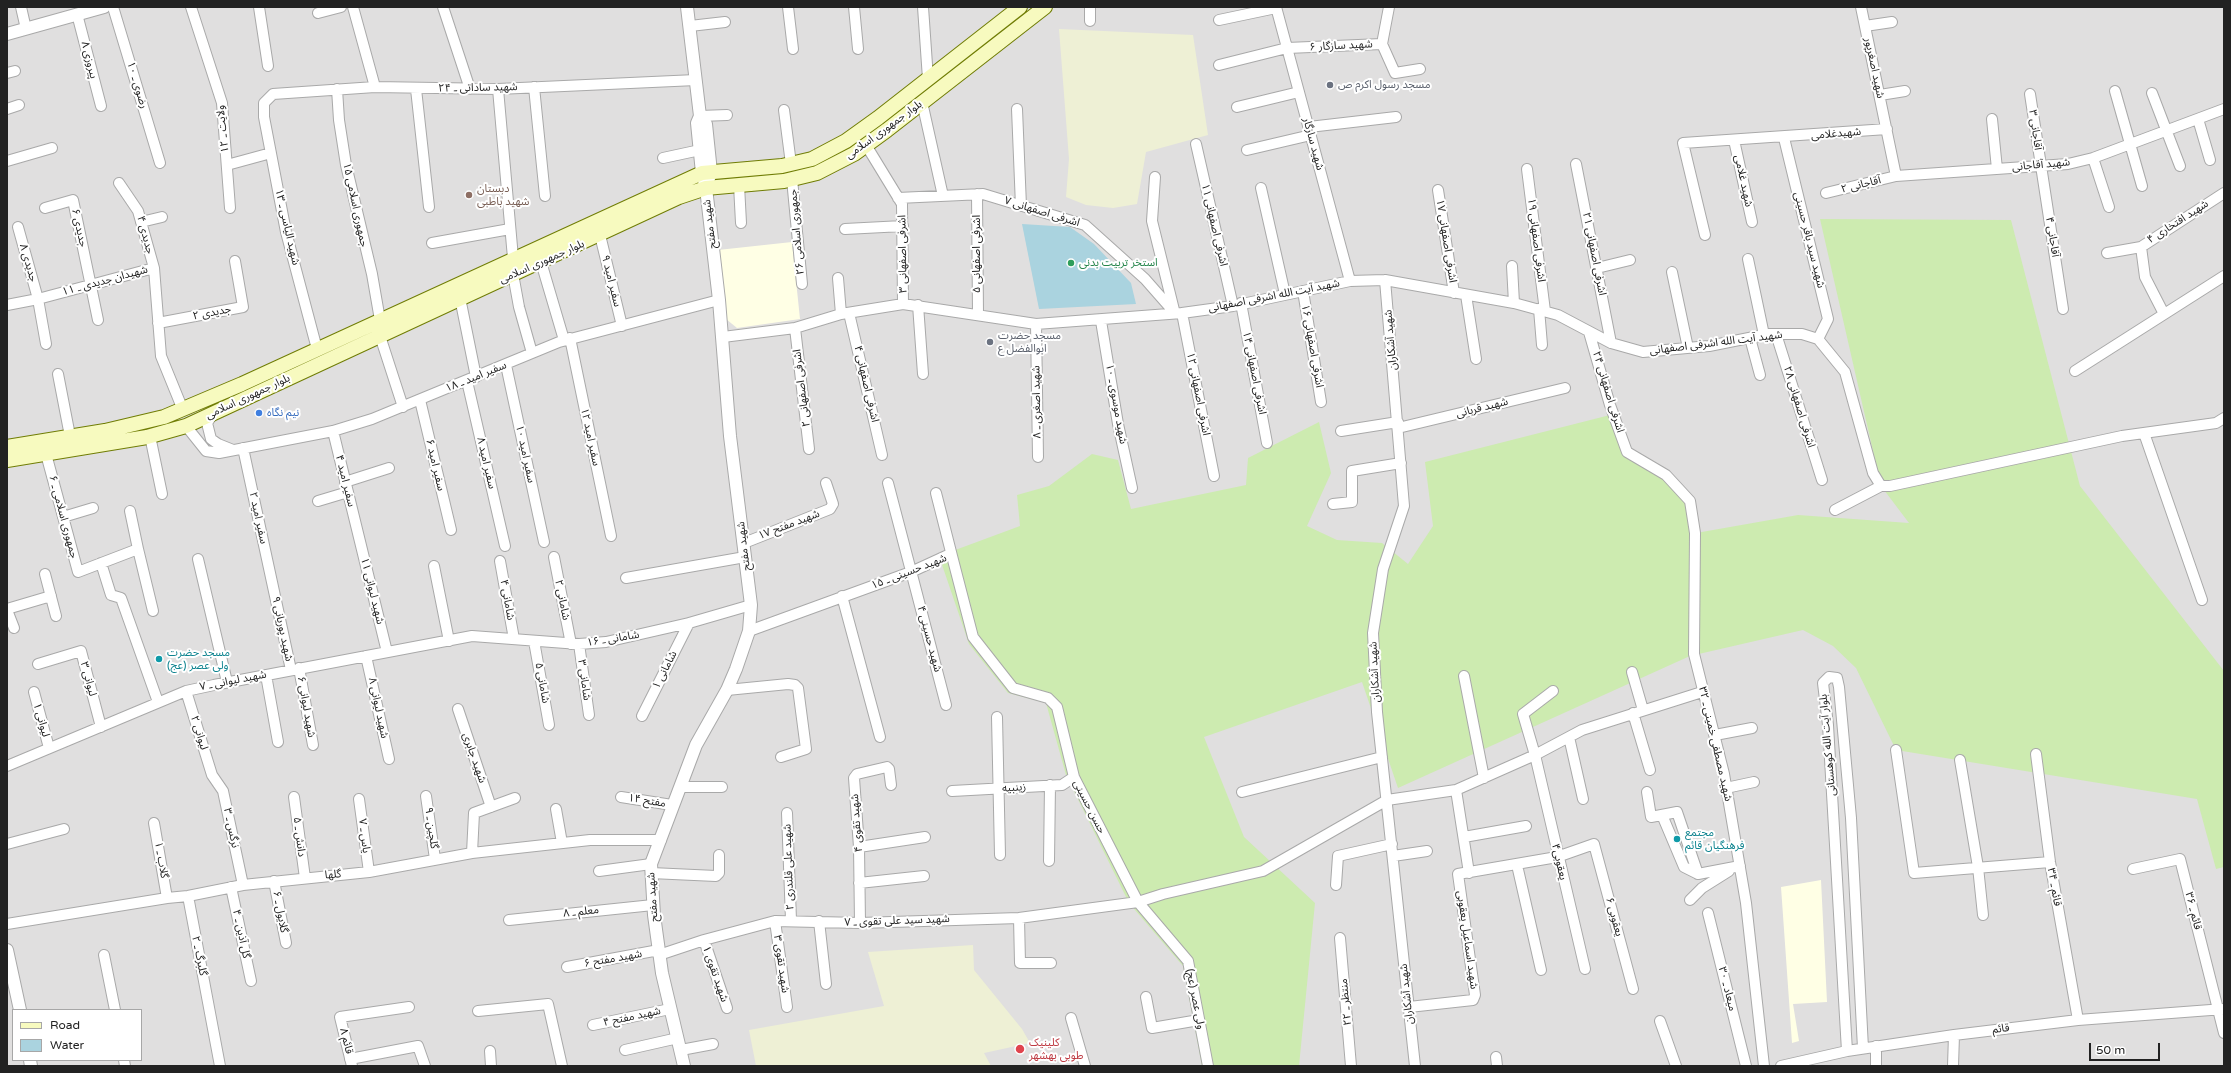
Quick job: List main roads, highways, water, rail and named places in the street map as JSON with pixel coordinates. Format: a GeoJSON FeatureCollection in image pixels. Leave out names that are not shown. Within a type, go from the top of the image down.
{"type":"FeatureCollection","features":[{"type":"Feature","properties":{"kind":"main road","name":"بلوار جمهوری اسلامی"},"geometry":{"type":"LineString","coordinates":[[7,447],[135,424],[183,410],[513,258],[706,173],[791,164],[812,159],[846,141],[1020,7]]}},
{"type":"Feature","properties":{"kind":"main road","name":"بلوار جمهوری اسلامی"},"geometry":{"type":"LineString","coordinates":[[7,460],[150,436],[186,426],[679,197],[706,188],[792,179],[817,173],[866,145],[1045,7]]}},
{"type":"Feature","properties":{"kind":"main road"},"geometry":{"type":"LineString","coordinates":[[896,104],[904,116]]}},
{"type":"Feature","properties":{"kind":"main road"},"geometry":{"type":"LineString","coordinates":[[242,384],[247,398]]}},
{"type":"Feature","properties":{"kind":"water","name":"استخر تربیت بدنی"},"geometry":{"type":"Polygon","coordinates":[[[1022,224],[1070,227],[1094,244],[1131,283],[1136,304],[1039,309],[1022,224]]]}},
{"type":"Feature","properties":{"kind":"place","name":"مسجد رسول اکرم ص"},"geometry":{"type":"Point","coordinates":[1330,85]}},
{"type":"Feature","properties":{"kind":"place","name":"دبستان شهید باطبی"},"geometry":{"type":"Point","coordinates":[469,195]}},
{"type":"Feature","properties":{"kind":"place","name":"استخر تربیت بدنی"},"geometry":{"type":"Point","coordinates":[1071,263]}},
{"type":"Feature","properties":{"kind":"place","name":"مسجد حضرت ابوالفضل ع"},"geometry":{"type":"Point","coordinates":[990,342]}},
{"type":"Feature","properties":{"kind":"place","name":"نیم نگاه"},"geometry":{"type":"Point","coordinates":[259,413]}},
{"type":"Feature","properties":{"kind":"place","name":"مسجد حضرت ولی عصر (عج)"},"geometry":{"type":"Point","coordinates":[159,659]}},
{"type":"Feature","properties":{"kind":"place","name":"مجتمع فرهنگیان قائم"},"geometry":{"type":"Point","coordinates":[1677,839]}},
{"type":"Feature","properties":{"kind":"place","name":"کلینیک طوبی بهشهر"},"geometry":{"type":"Point","coordinates":[1020,1049]}}]}
